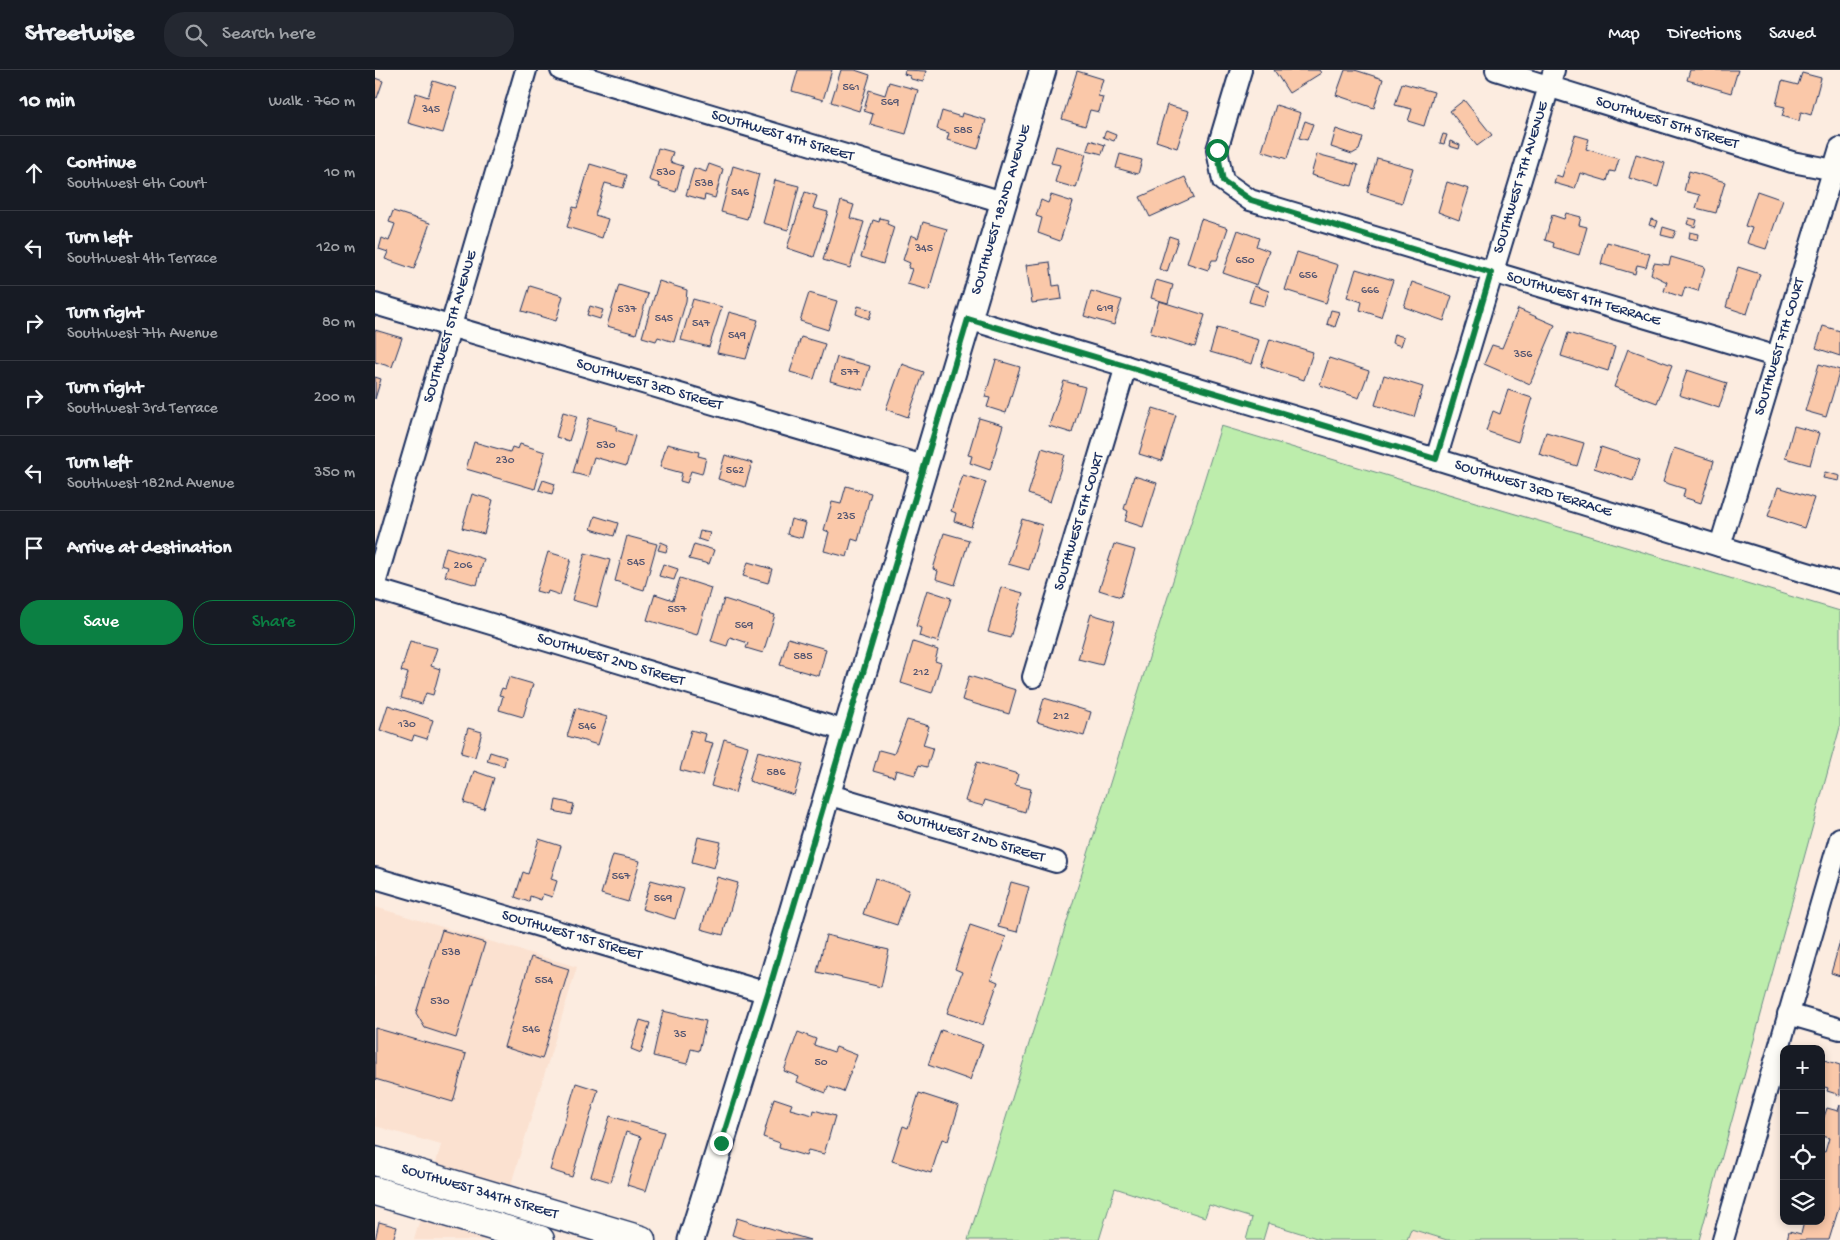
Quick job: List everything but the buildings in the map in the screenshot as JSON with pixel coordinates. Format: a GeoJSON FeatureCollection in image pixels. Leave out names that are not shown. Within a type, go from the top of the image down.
{"type":"FeatureCollection","features":[{"type":"Feature","properties":{"kind":"main road","name":"SOUTHWEST 344TH STREET"},"geometry":{"type":"LineString","coordinates":[[375,1161],[641,1240]]}},
{"type":"Feature","properties":{"kind":"main road","name":"SOUTHWEST 344TH STREET"},"geometry":{"type":"LineString","coordinates":[[375,1191],[540,1240]]}},
{"type":"Feature","properties":{"kind":"street","name":"SOUTHWEST 5TH AVENUE"},"geometry":{"type":"LineString","coordinates":[[375,584],[526,70]]}},
{"type":"Feature","properties":{"kind":"street","name":"SOUTHWEST 4TH STREET"},"geometry":{"type":"LineString","coordinates":[[561,70],[1003,202]]}},
{"type":"Feature","properties":{"kind":"street","name":"SOUTHWEST 182ND AVENUE"},"geometry":{"type":"LineString","coordinates":[[691,1240],[768,993],[1043,70]]}},
{"type":"Feature","properties":{"kind":"street","name":"SOUTHWEST 4TH TERRACE"},"geometry":{"type":"LineString","coordinates":[[1241,70],[1217,150],[1223,181],[1251,200],[1777,357]]}},
{"type":"Feature","properties":{"kind":"street","name":"SOUTHWEST 5TH STREET"},"geometry":{"type":"LineString","coordinates":[[1496,70],[1552,78],[1792,162],[1837,171]]}},
{"type":"Feature","properties":{"kind":"street","name":"SOUTHWEST 7TH AVENUE"},"geometry":{"type":"LineString","coordinates":[[1436,459],[1491,273],[1552,78]]}},
{"type":"Feature","properties":{"kind":"street","name":"SOUTHWEST 7TH COURT"},"geometry":{"type":"LineString","coordinates":[[1720,546],[1777,357],[1837,171],[1840,148]]}},
{"type":"Feature","properties":{"kind":"street","name":"SOUTHWEST 3RD STREET"},"geometry":{"type":"LineString","coordinates":[[375,304],[924,466]]}},
{"type":"Feature","properties":{"kind":"street","name":"SOUTHWEST 3RD TERRACE"},"geometry":{"type":"LineString","coordinates":[[968,319],[1436,459],[1840,583]]}},
{"type":"Feature","properties":{"kind":"street","name":"SOUTHWEST 6TH COURT"},"geometry":{"type":"LineString","coordinates":[[1033,677],[1126,366]]}},
{"type":"Feature","properties":{"kind":"street","name":"SOUTHWEST 2ND STREET"},"geometry":{"type":"LineString","coordinates":[[375,589],[846,731]]}},
{"type":"Feature","properties":{"kind":"street","name":"SOUTHWEST 2ND STREET"},"geometry":{"type":"LineString","coordinates":[[827,794],[1056,862]]}},
{"type":"Feature","properties":{"kind":"street"},"geometry":{"type":"LineString","coordinates":[[1723,1240],[1840,838]]}},
{"type":"Feature","properties":{"kind":"street","name":"SOUTHWEST 1ST STREET"},"geometry":{"type":"LineString","coordinates":[[375,878],[768,993]]}},
{"type":"Feature","properties":{"kind":"street"},"geometry":{"type":"LineString","coordinates":[[1788,1014],[1840,1029]]}},
{"type":"Feature","properties":{"kind":"shaded area"},"geometry":{"type":"Polygon","coordinates":[[[375,907],[577,967],[494,1240],[414,1240],[441,1145],[375,1126],[375,907]]]}},
{"type":"Feature","properties":{"kind":"shaded area"},"geometry":{"type":"Polygon","coordinates":[[[1410,1229],[1447,1240],[1407,1240],[1410,1229]]]}},
{"type":"Feature","properties":{"kind":"green space"},"geometry":{"type":"Polygon","coordinates":[[[1221,426],[1840,611],[1840,727],[1699,1240],[1447,1240],[1411,1229],[1407,1240],[1323,1240],[1268,1223],[1263,1240],[1246,1240],[1252,1218],[1209,1205],[1205,1217],[1115,1188],[1099,1240],[968,1240],[1221,426]]]}},
{"type":"Feature","properties":{"kind":"route"},"geometry":{"type":"LineString","coordinates":[[721,1143],[768,993],[968,319],[1436,459],[1491,273],[1251,200],[1223,181],[1217,150]]}}]}
